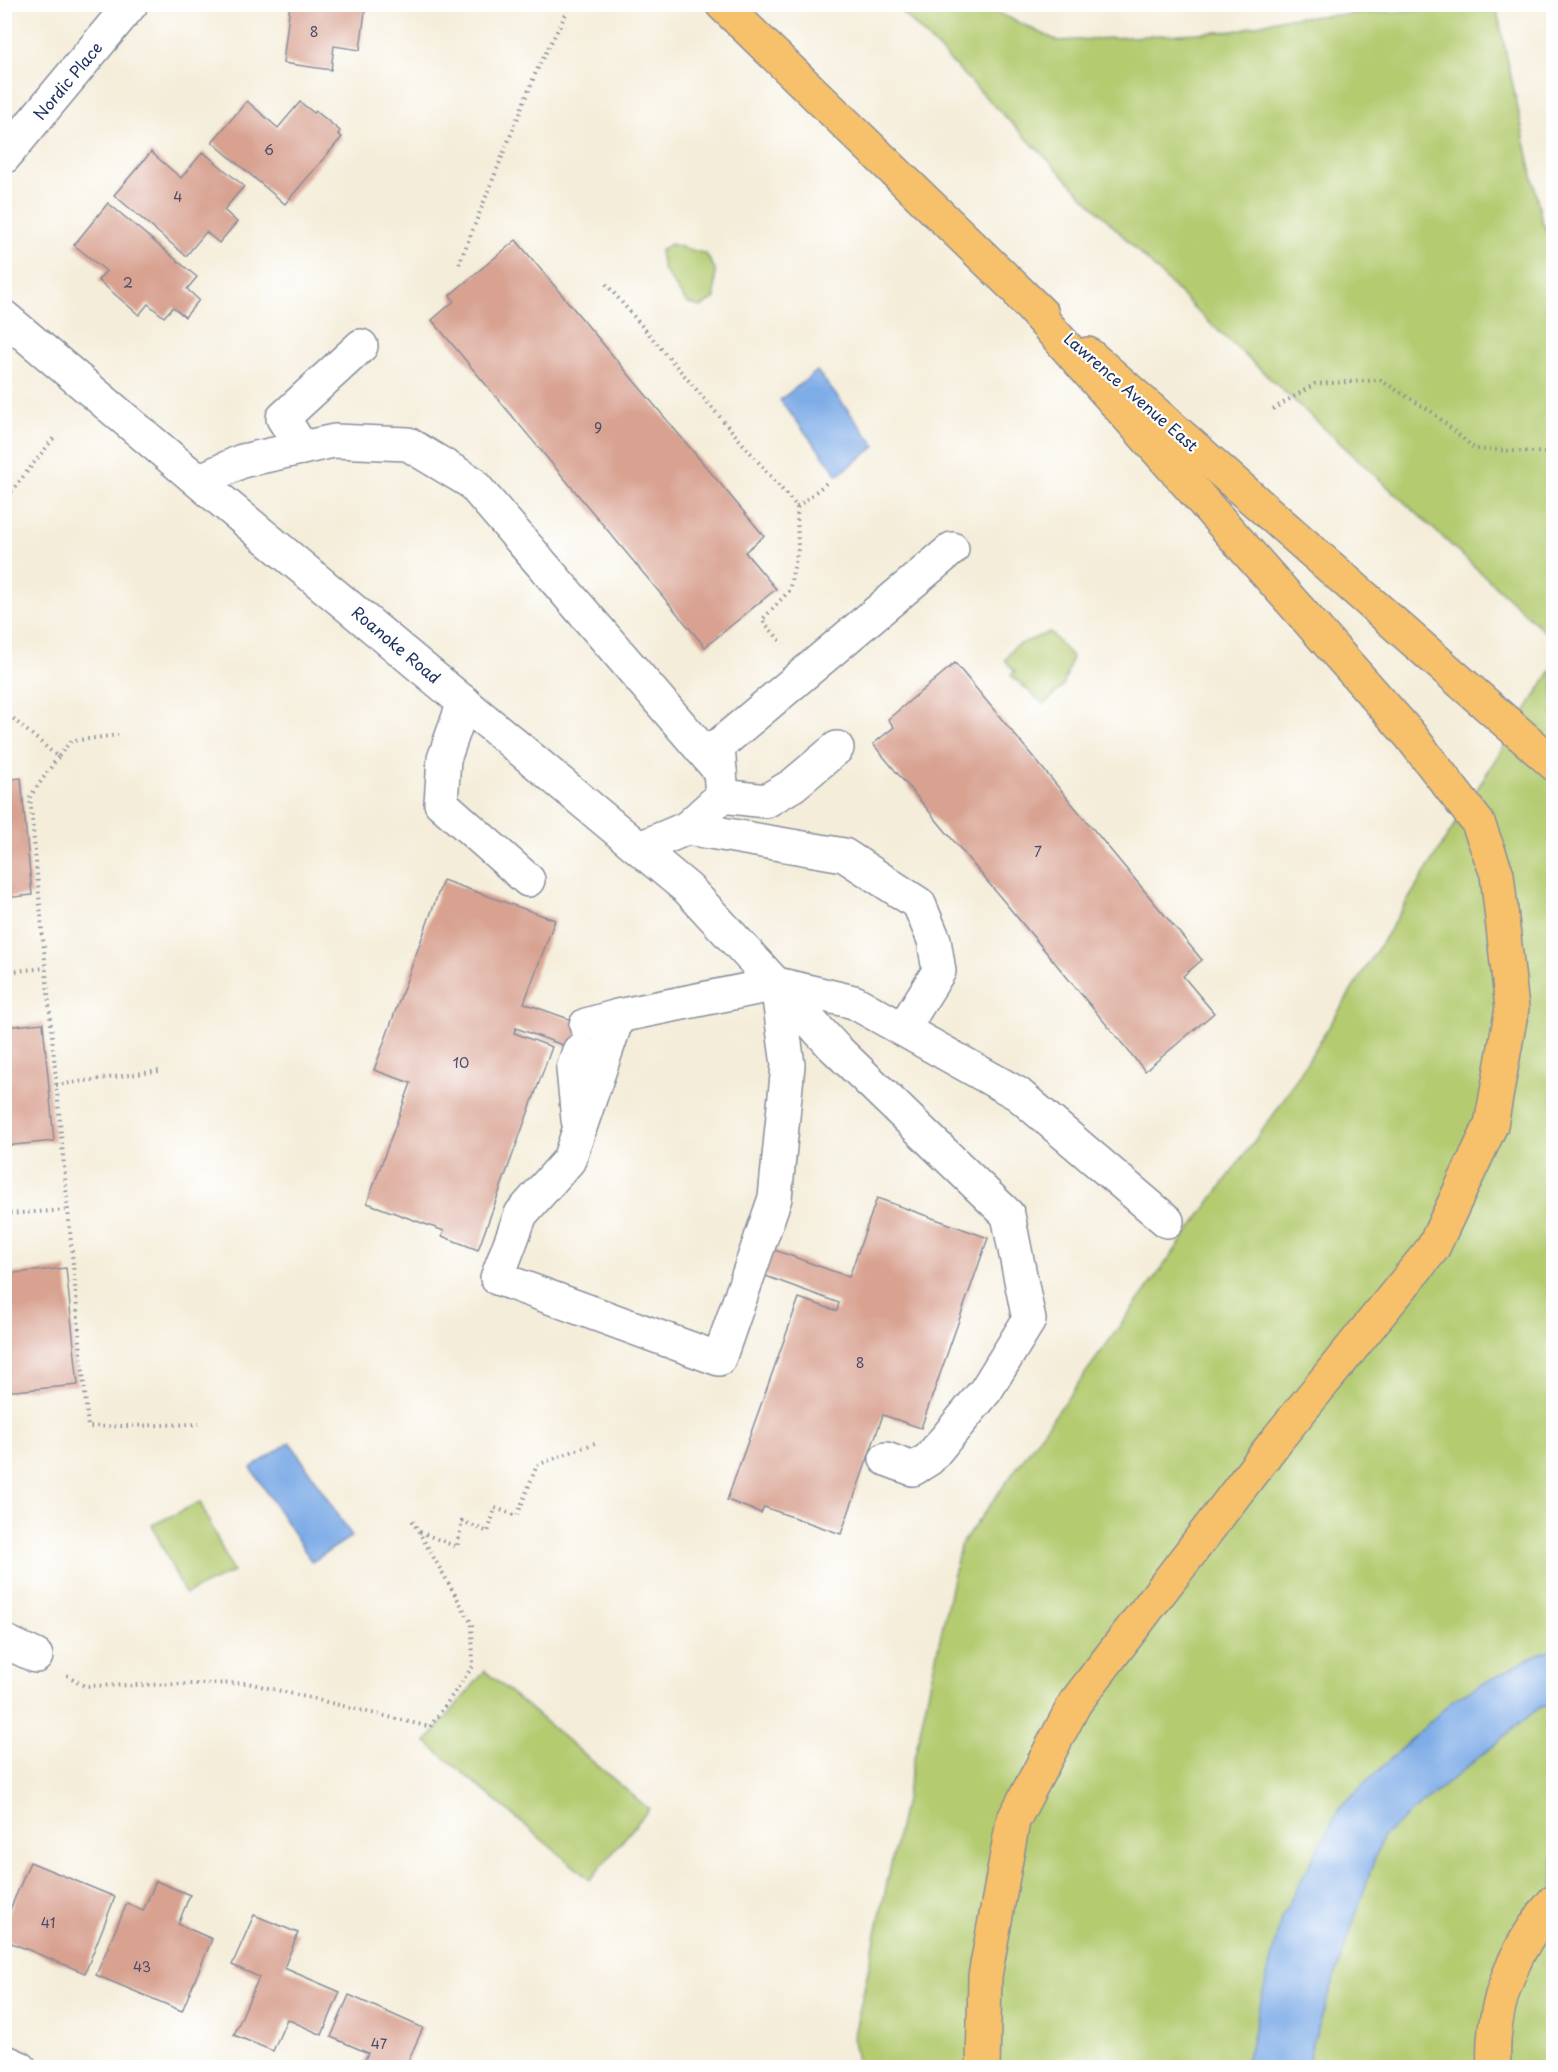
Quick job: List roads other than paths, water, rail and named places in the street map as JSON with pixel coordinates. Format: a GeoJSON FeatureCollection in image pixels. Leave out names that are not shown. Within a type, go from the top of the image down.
{"type":"FeatureCollection","features":[{"type":"Feature","properties":{"kind":"main road","name":"Lawrence Avenue East"},"geometry":{"type":"LineString","coordinates":[[722,4],[1021,296],[1554,764]]}},
{"type":"Feature","properties":{"kind":"main road"},"geometry":{"type":"LineString","coordinates":[[983,2067],[985,1976],[1013,1821],[1075,1703],[1279,1437],[1433,1248],[1491,1125],[1512,1008],[1497,874],[1478,823],[1409,734],[1021,296]]}},
{"type":"Feature","properties":{"kind":"main road"},"geometry":{"type":"LineString","coordinates":[[1494,2067],[1492,2047],[1497,2010],[1508,1978],[1522,1944],[1554,1901]]}},
{"type":"Feature","properties":{"kind":"street","name":"Nordic Place"},"geometry":{"type":"LineString","coordinates":[[4,157],[131,4]]}},
{"type":"Feature","properties":{"kind":"street","name":"Roanoke Road"},"geometry":{"type":"LineString","coordinates":[[4,316],[688,889],[834,1047],[1008,1215],[1029,1320],[986,1390],[929,1459],[913,1469],[886,1459]]}},
{"type":"Feature","properties":{"kind":"street"},"geometry":{"type":"LineString","coordinates":[[302,448],[283,418],[361,346]]}},
{"type":"Feature","properties":{"kind":"street"},"geometry":{"type":"LineString","coordinates":[[200,481],[242,461],[334,441],[408,444],[471,482],[721,783],[766,801],[793,785],[837,748]]}},
{"type":"Feature","properties":{"kind":"street"},"geometry":{"type":"LineString","coordinates":[[640,848],[687,828],[721,783],[718,746],[952,549]]}},
{"type":"Feature","properties":{"kind":"street"},"geometry":{"type":"LineString","coordinates":[[464,702],[444,759],[441,803],[528,880]]}},
{"type":"Feature","properties":{"kind":"street"},"geometry":{"type":"LineString","coordinates":[[687,828],[844,855],[919,904],[934,940],[939,971],[903,1029]]}},
{"type":"Feature","properties":{"kind":"street"},"geometry":{"type":"LineString","coordinates":[[618,1016],[569,1160],[521,1214],[497,1278],[718,1359],[775,1198],[788,1065],[777,984]]}},
{"type":"Feature","properties":{"kind":"street"},"geometry":{"type":"LineString","coordinates":[[579,1131],[573,1070],[582,1038],[618,1016],[777,984],[854,1002],[1018,1094],[1167,1221]]}},
{"type":"Feature","properties":{"kind":"street"},"geometry":{"type":"LineString","coordinates":[[4,1641],[36,1656]]}},
{"type":"Feature","properties":{"kind":"street"},"geometry":{"type":"LineString","coordinates":[[4,2061],[20,2067]]}},
{"type":"Feature","properties":{"kind":"water"},"geometry":{"type":"Polygon","coordinates":[[[817,371],[876,446],[838,475],[780,400],[817,371]]]}},
{"type":"Feature","properties":{"kind":"water"},"geometry":{"type":"Polygon","coordinates":[[[290,1442],[352,1536],[312,1562],[251,1468],[290,1442]]]}},
{"type":"Feature","properties":{"kind":"water"},"geometry":{"type":"Polygon","coordinates":[[[1553,1649],[1553,1705],[1540,1707],[1382,1837],[1310,2052],[1310,2067],[1245,2067],[1281,1918],[1341,1806],[1454,1699],[1538,1654],[1553,1649]]]}}]}
